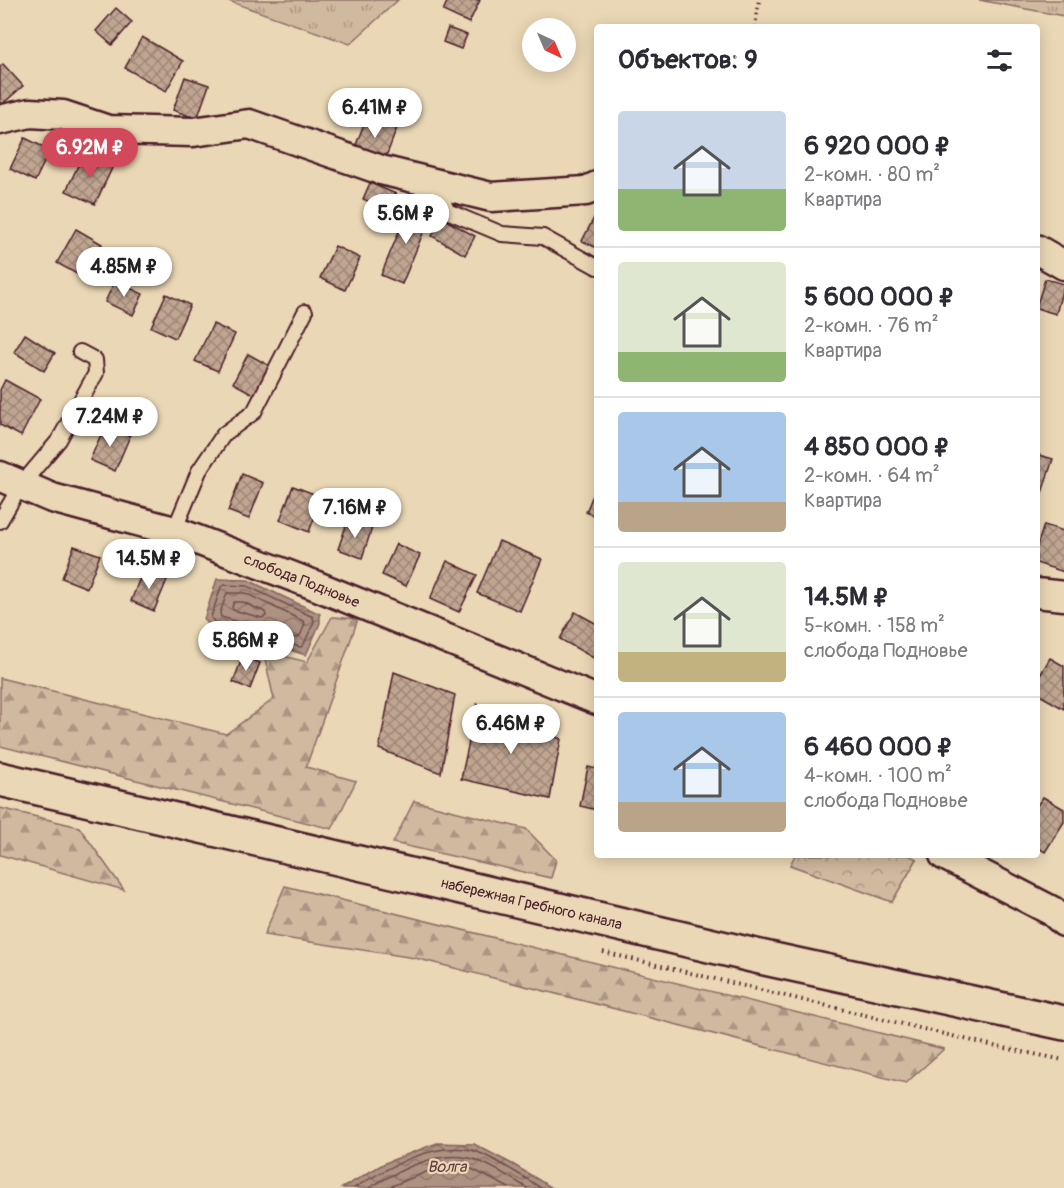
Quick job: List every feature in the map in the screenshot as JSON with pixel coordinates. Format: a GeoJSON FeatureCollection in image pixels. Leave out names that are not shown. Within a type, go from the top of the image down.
{"type":"FeatureCollection","features":[{"type":"Feature","properties":{"kind":"street"},"geometry":{"type":"LineString","coordinates":[[0,120],[30,113],[63,115],[108,130],[193,132],[249,124],[381,170],[491,197],[586,191],[594,187]]}},
{"type":"Feature","properties":{"kind":"street"},"geometry":{"type":"LineString","coordinates":[[1040,251],[1064,265]]}},
{"type":"Feature","properties":{"kind":"street","name":"слобода Подновье"},"geometry":{"type":"LineString","coordinates":[[11,481],[52,498],[174,531],[317,586],[594,699]]}},
{"type":"Feature","properties":{"kind":"street"},"geometry":{"type":"LineString","coordinates":[[1040,593],[1064,596]]}},
{"type":"Feature","properties":{"kind":"street","name":"набережная Гребного канала"},"geometry":{"type":"LineString","coordinates":[[0,779],[760,957],[1064,1023]]}},
{"type":"Feature","properties":{"kind":"street"},"geometry":{"type":"LineString","coordinates":[[950,858],[1052,910],[1064,922]]}},
{"type":"Feature","properties":{"kind":"lane"},"geometry":{"type":"LineString","coordinates":[[437,184],[447,211],[502,234],[543,237],[594,265]]}},
{"type":"Feature","properties":{"kind":"lane"},"geometry":{"type":"LineString","coordinates":[[174,531],[199,471],[224,434],[254,412],[304,312]]}},
{"type":"Feature","properties":{"kind":"lane"},"geometry":{"type":"LineString","coordinates":[[0,521],[11,481],[59,440],[96,373],[95,360],[81,352]]}},
{"type":"Feature","properties":{"kind":"path"},"geometry":{"type":"LineString","coordinates":[[755,24],[759,0]]}},
{"type":"Feature","properties":{"kind":"green space"},"geometry":{"type":"Polygon","coordinates":[[[226,0],[398,0],[350,44],[226,0]]]}},
{"type":"Feature","properties":{"kind":"green space"},"geometry":{"type":"Polygon","coordinates":[[[979,0],[1064,0],[1064,16],[979,0]]]}},
{"type":"Feature","properties":{"kind":"green space"},"geometry":{"type":"Polygon","coordinates":[[[332,617],[358,619],[306,767],[356,781],[332,829],[0,746],[0,678],[226,734],[274,699],[263,651],[307,662],[332,617]]]}},
{"type":"Feature","properties":{"kind":"green space"},"geometry":{"type":"Polygon","coordinates":[[[414,801],[526,829],[556,860],[551,878],[393,843],[414,801]]]}},
{"type":"Feature","properties":{"kind":"green space"},"geometry":{"type":"Polygon","coordinates":[[[0,808],[79,827],[124,890],[0,855],[0,808]]]}},
{"type":"Feature","properties":{"kind":"green space"},"geometry":{"type":"Polygon","coordinates":[[[794,858],[917,859],[892,902],[790,865],[794,858]]]}},
{"type":"Feature","properties":{"kind":"green space"},"geometry":{"type":"Polygon","coordinates":[[[285,886],[944,1049],[906,1083],[415,958],[264,935],[285,886]]]}},
{"type":"Feature","properties":{"kind":"water"},"geometry":{"type":"Polygon","coordinates":[[[217,579],[248,580],[320,614],[320,623],[306,655],[237,634],[212,629],[204,619],[217,579]]]}},
{"type":"Feature","properties":{"kind":"water","name":"Волга"},"geometry":{"type":"Polygon","coordinates":[[[437,1143],[474,1144],[552,1188],[342,1188],[385,1163],[437,1143]]]}},
{"type":"Feature","properties":{"kind":"building"},"geometry":{"type":"Polygon","coordinates":[[[448,0],[480,0],[469,23],[443,11],[448,0]]]}},
{"type":"Feature","properties":{"kind":"building"},"geometry":{"type":"Polygon","coordinates":[[[116,8],[132,22],[112,45],[96,31],[116,8]]]}},
{"type":"Feature","properties":{"kind":"building"},"geometry":{"type":"Polygon","coordinates":[[[448,28],[467,35],[461,49],[443,42],[448,28]]]}},
{"type":"Feature","properties":{"kind":"building"},"geometry":{"type":"Polygon","coordinates":[[[142,37],[183,61],[166,91],[125,68],[142,37]]]}},
{"type":"Feature","properties":{"kind":"building"},"geometry":{"type":"Polygon","coordinates":[[[3,64],[23,86],[0,106],[0,67],[3,64]]]}},
{"type":"Feature","properties":{"kind":"building"},"geometry":{"type":"Polygon","coordinates":[[[185,77],[209,85],[197,119],[173,110],[185,77]]]}},
{"type":"Feature","properties":{"kind":"building"},"geometry":{"type":"Polygon","coordinates":[[[367,116],[397,128],[384,162],[354,150],[367,116]]]}},
{"type":"Feature","properties":{"kind":"building"},"geometry":{"type":"Polygon","coordinates":[[[25,138],[50,150],[35,181],[10,169],[25,138]]]}},
{"type":"Feature","properties":{"kind":"building"},"geometry":{"type":"Polygon","coordinates":[[[84,153],[113,166],[95,204],[66,191],[84,153]]]}},
{"type":"Feature","properties":{"kind":"building"},"geometry":{"type":"Polygon","coordinates":[[[370,183],[396,194],[388,211],[363,199],[370,183]]]}},
{"type":"Feature","properties":{"kind":"building"},"geometry":{"type":"Polygon","coordinates":[[[410,205],[431,214],[402,284],[381,275],[410,205]]]}},
{"type":"Feature","properties":{"kind":"building"},"geometry":{"type":"Polygon","coordinates":[[[442,218],[475,236],[465,255],[432,236],[442,218]]]}},
{"type":"Feature","properties":{"kind":"building"},"geometry":{"type":"Polygon","coordinates":[[[594,218],[594,247],[582,241],[594,218]]]}},
{"type":"Feature","properties":{"kind":"building"},"geometry":{"type":"Polygon","coordinates":[[[76,229],[102,244],[84,278],[57,263],[76,229]]]}},
{"type":"Feature","properties":{"kind":"building"},"geometry":{"type":"Polygon","coordinates":[[[335,246],[360,258],[345,290],[320,278],[335,246]]]}},
{"type":"Feature","properties":{"kind":"building"},"geometry":{"type":"Polygon","coordinates":[[[1045,279],[1064,284],[1056,314],[1040,309],[1040,295],[1045,279]]]}},
{"type":"Feature","properties":{"kind":"building"},"geometry":{"type":"Polygon","coordinates":[[[115,281],[143,294],[133,315],[105,302],[115,281]]]}},
{"type":"Feature","properties":{"kind":"building"},"geometry":{"type":"Polygon","coordinates":[[[166,294],[190,305],[175,338],[151,327],[166,294]]]}},
{"type":"Feature","properties":{"kind":"building"},"geometry":{"type":"Polygon","coordinates":[[[213,324],[235,334],[218,371],[195,361],[213,324]]]}},
{"type":"Feature","properties":{"kind":"building"},"geometry":{"type":"Polygon","coordinates":[[[25,334],[55,353],[44,371],[14,352],[25,334]]]}},
{"type":"Feature","properties":{"kind":"building"},"geometry":{"type":"Polygon","coordinates":[[[248,354],[270,366],[255,395],[233,383],[248,354]]]}},
{"type":"Feature","properties":{"kind":"building"},"geometry":{"type":"Polygon","coordinates":[[[5,380],[40,399],[21,436],[0,425],[0,390],[5,380]]]}},
{"type":"Feature","properties":{"kind":"building"},"geometry":{"type":"Polygon","coordinates":[[[105,425],[130,436],[115,471],[90,460],[105,425]]]}},
{"type":"Feature","properties":{"kind":"building"},"geometry":{"type":"Polygon","coordinates":[[[1040,455],[1053,459],[1040,496],[1040,455]]]}},
{"type":"Feature","properties":{"kind":"building"},"geometry":{"type":"Polygon","coordinates":[[[242,474],[263,483],[249,519],[228,511],[242,474]]]}},
{"type":"Feature","properties":{"kind":"building"},"geometry":{"type":"Polygon","coordinates":[[[293,486],[322,497],[309,532],[280,520],[293,486]]]}},
{"type":"Feature","properties":{"kind":"building"},"geometry":{"type":"Polygon","coordinates":[[[594,492],[594,516],[586,512],[594,492]]]}},
{"type":"Feature","properties":{"kind":"building"},"geometry":{"type":"Polygon","coordinates":[[[348,520],[372,528],[362,558],[338,549],[348,520]]]}},
{"type":"Feature","properties":{"kind":"building"},"geometry":{"type":"Polygon","coordinates":[[[1044,525],[1064,531],[1064,572],[1040,564],[1040,537],[1044,525]]]}},
{"type":"Feature","properties":{"kind":"building"},"geometry":{"type":"Polygon","coordinates":[[[499,541],[542,559],[520,611],[477,593],[499,541]]]}},
{"type":"Feature","properties":{"kind":"building"},"geometry":{"type":"Polygon","coordinates":[[[396,544],[420,555],[406,586],[382,575],[396,544]]]}},
{"type":"Feature","properties":{"kind":"building"},"geometry":{"type":"Polygon","coordinates":[[[74,546],[100,555],[87,588],[62,578],[74,546]]]}},
{"type":"Feature","properties":{"kind":"building"},"geometry":{"type":"Polygon","coordinates":[[[447,561],[477,575],[459,612],[430,599],[447,561]]]}},
{"type":"Feature","properties":{"kind":"building"},"geometry":{"type":"Polygon","coordinates":[[[143,570],[167,580],[154,611],[131,601],[143,570]]]}},
{"type":"Feature","properties":{"kind":"building"},"geometry":{"type":"Polygon","coordinates":[[[575,612],[594,622],[594,658],[560,639],[575,612]]]}},
{"type":"Feature","properties":{"kind":"building"},"geometry":{"type":"Polygon","coordinates":[[[243,656],[260,663],[250,689],[233,682],[243,656]]]}},
{"type":"Feature","properties":{"kind":"building"},"geometry":{"type":"Polygon","coordinates":[[[1050,658],[1064,666],[1064,709],[1040,695],[1040,675],[1050,658]]]}},
{"type":"Feature","properties":{"kind":"building"},"geometry":{"type":"Polygon","coordinates":[[[394,672],[455,695],[441,773],[379,749],[394,672]]]}},
{"type":"Feature","properties":{"kind":"building"},"geometry":{"type":"Polygon","coordinates":[[[477,704],[561,739],[550,799],[461,779],[477,704]]]}},
{"type":"Feature","properties":{"kind":"building"},"geometry":{"type":"Polygon","coordinates":[[[588,767],[594,768],[594,809],[580,806],[588,767]]]}},
{"type":"Feature","properties":{"kind":"building"},"geometry":{"type":"Polygon","coordinates":[[[1043,797],[1064,809],[1064,822],[1045,852],[1040,849],[1040,801],[1043,797]]]}}]}
